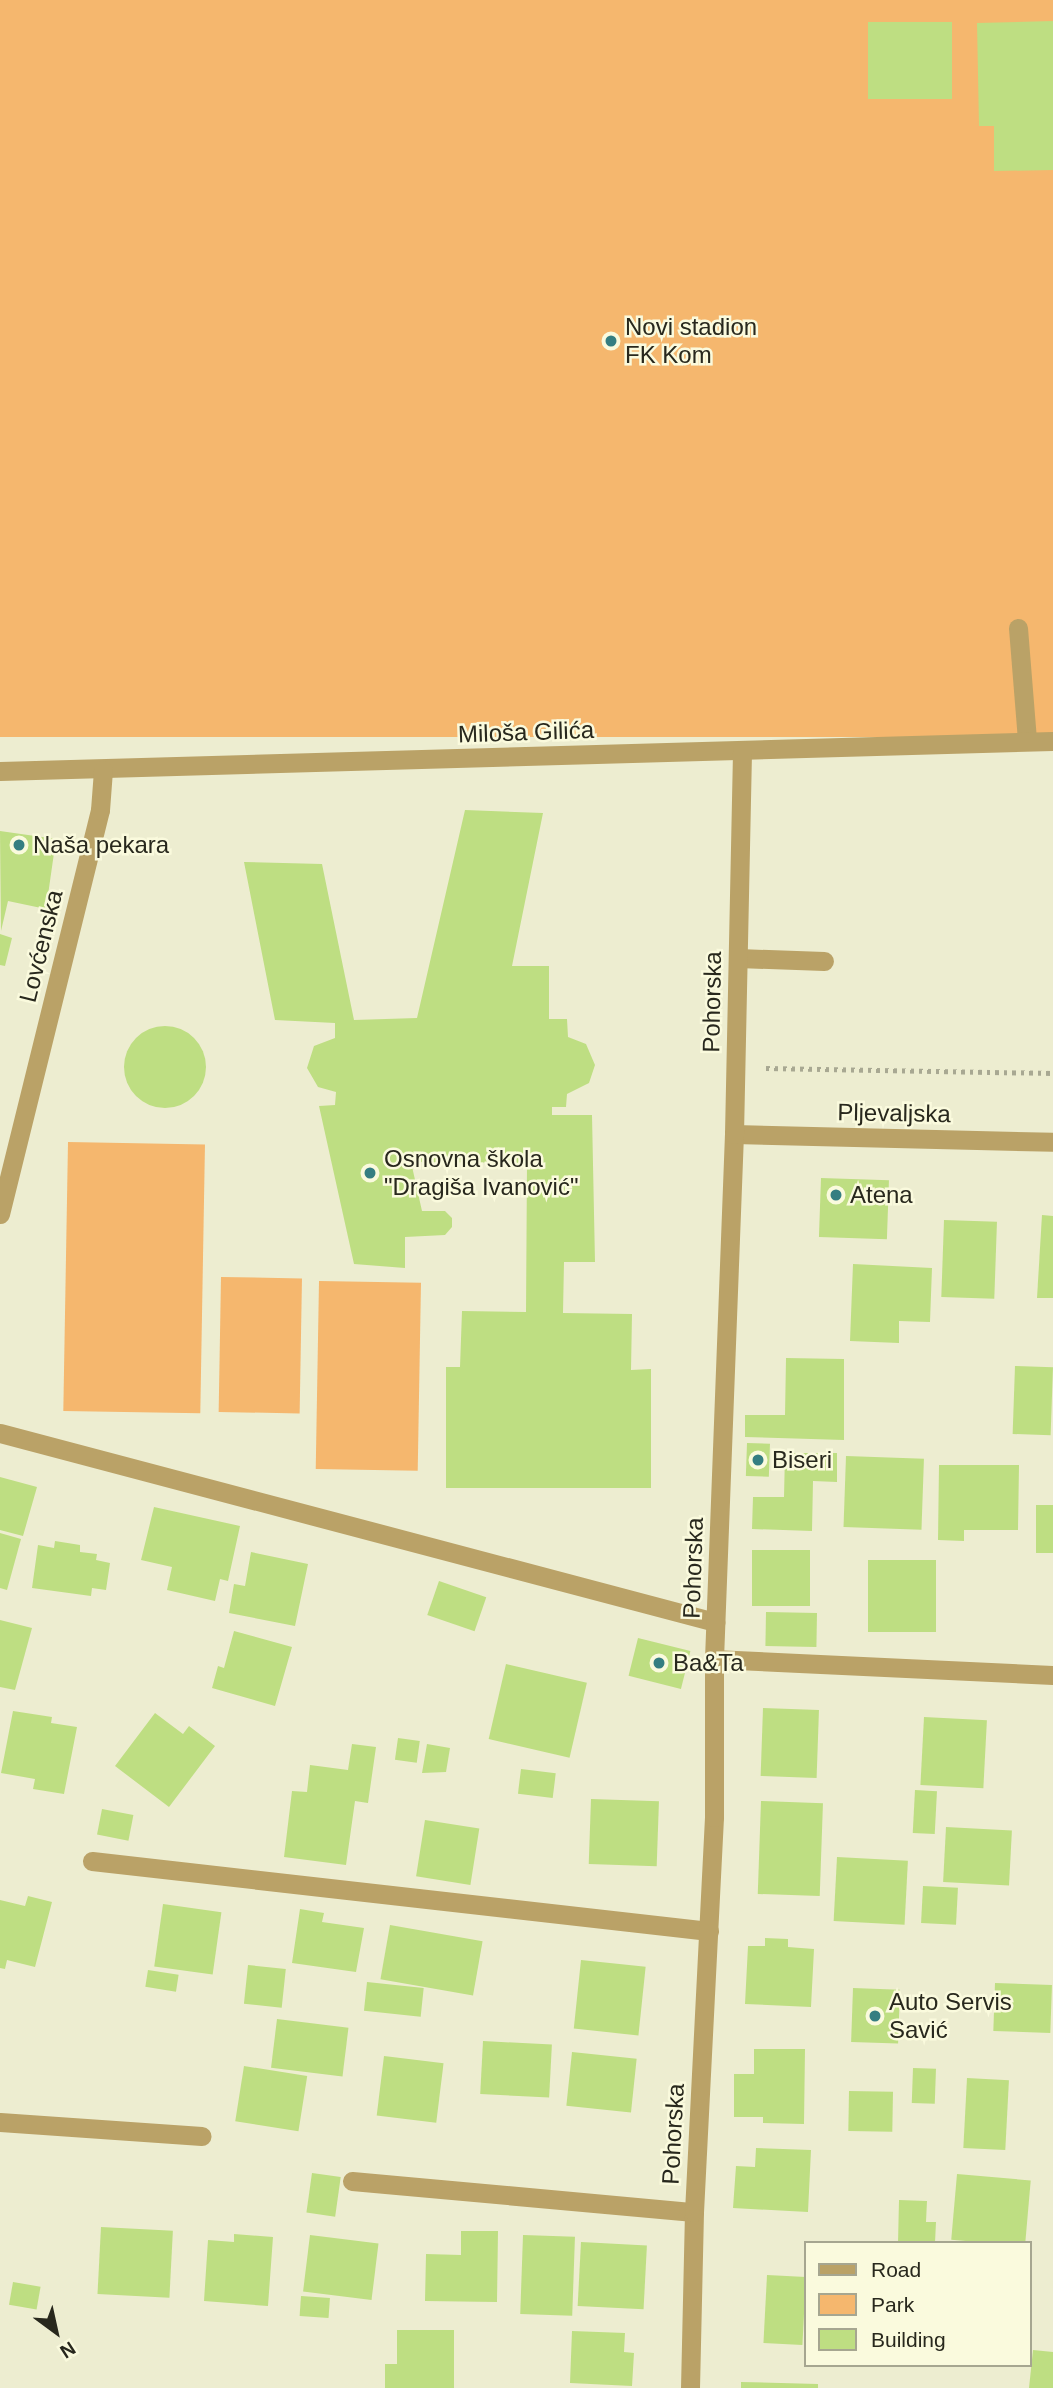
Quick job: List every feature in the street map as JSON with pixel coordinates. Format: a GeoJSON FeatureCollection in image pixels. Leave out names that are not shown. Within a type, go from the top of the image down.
{"type":"FeatureCollection","features":[{"type":"Feature","properties":{"kind":"street"},"geometry":{"type":"LineString","coordinates":[[1018,628],[1027,741]]}},
{"type":"Feature","properties":{"kind":"street","name":"Miloša Gilića"},"geometry":{"type":"LineString","coordinates":[[0,771],[1053,741]]}},
{"type":"Feature","properties":{"kind":"street","name":"Pohorska"},"geometry":{"type":"LineString","coordinates":[[690,2388],[694,2211],[709,1931],[715,1622],[734,1134],[741,750]]}},
{"type":"Feature","properties":{"kind":"street","name":"Lovćenska"},"geometry":{"type":"LineString","coordinates":[[0,1214],[100,810],[103,770]]}},
{"type":"Feature","properties":{"kind":"street"},"geometry":{"type":"LineString","coordinates":[[738,958],[824,961]]}},
{"type":"Feature","properties":{"kind":"street","name":"Pljevaljska"},"geometry":{"type":"LineString","coordinates":[[734,1134],[1053,1142]]}},
{"type":"Feature","properties":{"kind":"street"},"geometry":{"type":"LineString","coordinates":[[0,1433],[715,1622]]}},
{"type":"Feature","properties":{"kind":"street"},"geometry":{"type":"LineString","coordinates":[[714,1659],[1053,1675]]}},
{"type":"Feature","properties":{"kind":"street"},"geometry":{"type":"LineString","coordinates":[[92,1861],[709,1931]]}},
{"type":"Feature","properties":{"kind":"street"},"geometry":{"type":"LineString","coordinates":[[0,2122],[202,2136]]}},
{"type":"Feature","properties":{"kind":"street"},"geometry":{"type":"LineString","coordinates":[[352,2181],[694,2211]]}},
{"type":"Feature","properties":{"kind":"path"},"geometry":{"type":"LineString","coordinates":[[755,1068],[1053,1073]]}},
{"type":"Feature","properties":{"kind":"green space"},"geometry":{"type":"Polygon","coordinates":[[[0,0],[1053,0],[1053,737],[0,737],[0,0]]]}},
{"type":"Feature","properties":{"kind":"green space"},"geometry":{"type":"Polygon","coordinates":[[[68,1142],[205,1144],[200,1413],[63,1411],[68,1142]]]}},
{"type":"Feature","properties":{"kind":"green space"},"geometry":{"type":"Polygon","coordinates":[[[221,1277],[302,1278],[300,1413],[219,1412],[221,1277]]]}},
{"type":"Feature","properties":{"kind":"green space"},"geometry":{"type":"Polygon","coordinates":[[[319,1281],[421,1283],[418,1471],[316,1469],[319,1281]]]}},
{"type":"Feature","properties":{"kind":"building"},"geometry":{"type":"Polygon","coordinates":[[[1053,21],[1053,170],[994,171],[994,126],[979,126],[977,23],[1053,21]]]}},
{"type":"Feature","properties":{"kind":"building"},"geometry":{"type":"Polygon","coordinates":[[[868,22],[952,22],[952,99],[868,99],[868,22]]]}},
{"type":"Feature","properties":{"kind":"building"},"geometry":{"type":"Polygon","coordinates":[[[465,810],[543,813],[512,966],[549,966],[549,1019],[567,1019],[568,1037],[586,1044],[595,1065],[589,1083],[567,1094],[566,1107],[552,1107],[552,1115],[592,1115],[595,1262],[564,1262],[563,1313],[632,1314],[631,1370],[651,1369],[651,1488],[446,1488],[446,1367],[460,1367],[462,1311],[526,1312],[527,1163],[411,1162],[422,1211],[445,1211],[452,1218],[452,1227],[445,1235],[405,1237],[405,1268],[354,1264],[319,1106],[335,1105],[336,1092],[318,1087],[307,1068],[314,1046],[335,1038],[335,1023],[275,1020],[244,862],[322,864],[354,1020],[417,1018],[465,810]]]}},
{"type":"Feature","properties":{"kind":"building"},"geometry":{"type":"Polygon","coordinates":[[[0,831],[56,839],[46,909],[8,901],[1,931],[0,831]]]}},
{"type":"Feature","properties":{"kind":"building"},"geometry":{"type":"Polygon","coordinates":[[[0,934],[12,938],[5,966],[0,965],[0,934]]]}},
{"type":"Feature","properties":{"kind":"building"},"geometry":{"type":"Polygon","coordinates":[[[165,1026],[181,1029],[194,1038],[203,1051],[206,1067],[203,1083],[194,1096],[181,1105],[165,1108],[149,1105],[136,1096],[127,1083],[124,1067],[127,1051],[136,1038],[149,1029],[165,1026]]]}},
{"type":"Feature","properties":{"kind":"building"},"geometry":{"type":"Polygon","coordinates":[[[821,1178],[889,1180],[887,1239],[819,1237],[821,1178]]]}},
{"type":"Feature","properties":{"kind":"building"},"geometry":{"type":"Polygon","coordinates":[[[1042,1215],[1053,1216],[1053,1298],[1037,1298],[1042,1215]]]}},
{"type":"Feature","properties":{"kind":"building"},"geometry":{"type":"Polygon","coordinates":[[[944,1220],[997,1222],[994,1299],[941,1297],[944,1220]]]}},
{"type":"Feature","properties":{"kind":"building"},"geometry":{"type":"Polygon","coordinates":[[[853,1264],[932,1268],[930,1322],[899,1321],[899,1343],[850,1341],[853,1264]]]}},
{"type":"Feature","properties":{"kind":"building"},"geometry":{"type":"Polygon","coordinates":[[[786,1358],[844,1359],[844,1440],[745,1437],[745,1415],[785,1415],[786,1358]]]}},
{"type":"Feature","properties":{"kind":"building"},"geometry":{"type":"Polygon","coordinates":[[[1015,1366],[1053,1367],[1051,1435],[1013,1434],[1015,1366]]]}},
{"type":"Feature","properties":{"kind":"building","name":"Biseri"},"geometry":{"type":"Polygon","coordinates":[[[747,1443],[770,1444],[769,1477],[746,1476],[747,1443]]]}},
{"type":"Feature","properties":{"kind":"building"},"geometry":{"type":"Polygon","coordinates":[[[785,1453],[837,1453],[837,1482],[813,1481],[812,1531],[752,1529],[753,1497],[784,1497],[785,1453]]]}},
{"type":"Feature","properties":{"kind":"building"},"geometry":{"type":"Polygon","coordinates":[[[846,1456],[924,1459],[921,1530],[844,1527],[846,1456]]]}},
{"type":"Feature","properties":{"kind":"building"},"geometry":{"type":"Polygon","coordinates":[[[939,1465],[1019,1465],[1018,1530],[964,1530],[964,1541],[938,1540],[939,1465]]]}},
{"type":"Feature","properties":{"kind":"building"},"geometry":{"type":"Polygon","coordinates":[[[0,1477],[37,1487],[23,1536],[0,1530],[0,1477]]]}},
{"type":"Feature","properties":{"kind":"building"},"geometry":{"type":"Polygon","coordinates":[[[1036,1505],[1053,1505],[1053,1553],[1036,1553],[1036,1505]]]}},
{"type":"Feature","properties":{"kind":"building"},"geometry":{"type":"Polygon","coordinates":[[[154,1507],[240,1526],[228,1581],[220,1579],[215,1601],[167,1590],[172,1567],[141,1560],[154,1507]]]}},
{"type":"Feature","properties":{"kind":"building"},"geometry":{"type":"Polygon","coordinates":[[[0,1533],[21,1539],[7,1590],[0,1588],[0,1533]]]}},
{"type":"Feature","properties":{"kind":"building"},"geometry":{"type":"Polygon","coordinates":[[[55,1541],[80,1545],[80,1552],[97,1554],[96,1560],[110,1563],[106,1590],[92,1588],[91,1596],[32,1588],[38,1545],[54,1548],[55,1541]]]}},
{"type":"Feature","properties":{"kind":"building"},"geometry":{"type":"Polygon","coordinates":[[[752,1550],[810,1550],[810,1606],[752,1606],[752,1550]]]}},
{"type":"Feature","properties":{"kind":"building"},"geometry":{"type":"Polygon","coordinates":[[[251,1552],[308,1564],[295,1626],[229,1613],[234,1584],[245,1586],[251,1552]]]}},
{"type":"Feature","properties":{"kind":"building"},"geometry":{"type":"Polygon","coordinates":[[[868,1560],[936,1560],[936,1632],[868,1632],[868,1560]]]}},
{"type":"Feature","properties":{"kind":"building"},"geometry":{"type":"Polygon","coordinates":[[[439,1581],[486,1597],[475,1631],[427,1615],[439,1581]]]}},
{"type":"Feature","properties":{"kind":"building"},"geometry":{"type":"Polygon","coordinates":[[[766,1612],[817,1613],[816,1647],[765,1646],[766,1612]]]}},
{"type":"Feature","properties":{"kind":"building"},"geometry":{"type":"Polygon","coordinates":[[[0,1620],[32,1628],[15,1690],[0,1687],[0,1620]]]}},
{"type":"Feature","properties":{"kind":"building"},"geometry":{"type":"Polygon","coordinates":[[[234,1631],[292,1647],[275,1706],[212,1688],[218,1666],[224,1668],[234,1631]]]}},
{"type":"Feature","properties":{"kind":"building","name":"Ba&Ta"},"geometry":{"type":"Polygon","coordinates":[[[638,1638],[690,1651],[681,1689],[629,1676],[638,1638]]]}},
{"type":"Feature","properties":{"kind":"building"},"geometry":{"type":"Polygon","coordinates":[[[506,1664],[587,1683],[570,1758],[489,1739],[506,1664]]]}},
{"type":"Feature","properties":{"kind":"building"},"geometry":{"type":"Polygon","coordinates":[[[763,1708],[819,1710],[817,1778],[761,1776],[763,1708]]]}},
{"type":"Feature","properties":{"kind":"building"},"geometry":{"type":"Polygon","coordinates":[[[13,1711],[52,1717],[51,1723],[77,1727],[64,1794],[33,1789],[35,1779],[1,1773],[13,1711]]]}},
{"type":"Feature","properties":{"kind":"building"},"geometry":{"type":"Polygon","coordinates":[[[155,1713],[183,1734],[189,1726],[215,1746],[169,1807],[115,1766],[155,1713]]]}},
{"type":"Feature","properties":{"kind":"building"},"geometry":{"type":"Polygon","coordinates":[[[924,1717],[987,1720],[983,1788],[920,1785],[924,1717]]]}},
{"type":"Feature","properties":{"kind":"building"},"geometry":{"type":"Polygon","coordinates":[[[398,1738],[420,1741],[417,1763],[395,1760],[398,1738]]]}},
{"type":"Feature","properties":{"kind":"building"},"geometry":{"type":"Polygon","coordinates":[[[352,1744],[376,1747],[368,1803],[355,1801],[346,1865],[284,1857],[292,1791],[307,1792],[310,1765],[348,1770],[352,1744]]]}},
{"type":"Feature","properties":{"kind":"building"},"geometry":{"type":"Polygon","coordinates":[[[427,1744],[450,1748],[446,1772],[422,1773],[427,1744]]]}},
{"type":"Feature","properties":{"kind":"building"},"geometry":{"type":"Polygon","coordinates":[[[521,1769],[556,1773],[553,1798],[518,1794],[521,1769]]]}},
{"type":"Feature","properties":{"kind":"building"},"geometry":{"type":"Polygon","coordinates":[[[915,1790],[937,1791],[935,1834],[913,1833],[915,1790]]]}},
{"type":"Feature","properties":{"kind":"building"},"geometry":{"type":"Polygon","coordinates":[[[591,1799],[659,1801],[657,1866],[589,1864],[591,1799]]]}},
{"type":"Feature","properties":{"kind":"building"},"geometry":{"type":"Polygon","coordinates":[[[761,1801],[823,1803],[820,1896],[758,1894],[761,1801]]]}},
{"type":"Feature","properties":{"kind":"building"},"geometry":{"type":"Polygon","coordinates":[[[102,1809],[133,1815],[128,1841],[97,1835],[102,1809]]]}},
{"type":"Feature","properties":{"kind":"building"},"geometry":{"type":"Polygon","coordinates":[[[425,1820],[479,1829],[470,1885],[416,1876],[425,1820]]]}},
{"type":"Feature","properties":{"kind":"building"},"geometry":{"type":"Polygon","coordinates":[[[946,1827],[1012,1830],[1009,1885],[943,1882],[946,1827]]]}},
{"type":"Feature","properties":{"kind":"building"},"geometry":{"type":"Polygon","coordinates":[[[837,1857],[908,1861],[905,1925],[834,1921],[837,1857]]]}},
{"type":"Feature","properties":{"kind":"building"},"geometry":{"type":"Polygon","coordinates":[[[923,1886],[958,1888],[956,1925],[921,1923],[923,1886]]]}},
{"type":"Feature","properties":{"kind":"building"},"geometry":{"type":"Polygon","coordinates":[[[28,1896],[52,1902],[35,1967],[7,1960],[5,1969],[0,1968],[0,1900],[25,1906],[28,1896]]]}},
{"type":"Feature","properties":{"kind":"building"},"geometry":{"type":"Polygon","coordinates":[[[163,1904],[221,1912],[213,1975],[154,1966],[163,1904]]]}},
{"type":"Feature","properties":{"kind":"building"},"geometry":{"type":"Polygon","coordinates":[[[300,1909],[324,1913],[322,1922],[364,1928],[356,1972],[292,1963],[300,1909]]]}},
{"type":"Feature","properties":{"kind":"building"},"geometry":{"type":"Polygon","coordinates":[[[390,1925],[483,1941],[473,1995],[380,1979],[390,1925]]]}},
{"type":"Feature","properties":{"kind":"building"},"geometry":{"type":"Polygon","coordinates":[[[765,1938],[788,1939],[788,1947],[814,1949],[811,2007],[745,2004],[748,1946],[765,1946],[765,1938]]]}},
{"type":"Feature","properties":{"kind":"building"},"geometry":{"type":"Polygon","coordinates":[[[581,1960],[646,1967],[638,2035],[574,2029],[581,1960]]]}},
{"type":"Feature","properties":{"kind":"building"},"geometry":{"type":"Polygon","coordinates":[[[248,1965],[286,1969],[282,2008],[244,2004],[248,1965]]]}},
{"type":"Feature","properties":{"kind":"building"},"geometry":{"type":"Polygon","coordinates":[[[148,1970],[179,1975],[176,1992],[145,1987],[148,1970]]]}},
{"type":"Feature","properties":{"kind":"building"},"geometry":{"type":"Polygon","coordinates":[[[367,1982],[424,1988],[421,2017],[364,2011],[367,1982]]]}},
{"type":"Feature","properties":{"kind":"building"},"geometry":{"type":"Polygon","coordinates":[[[995,1983],[1052,1985],[1050,2033],[993,2031],[995,1983]]]}},
{"type":"Feature","properties":{"kind":"building","name":"Auto Servis Savić"},"geometry":{"type":"Polygon","coordinates":[[[853,1988],[900,1990],[898,2044],[851,2042],[853,1988]]]}},
{"type":"Feature","properties":{"kind":"building"},"geometry":{"type":"Polygon","coordinates":[[[277,2019],[348,2028],[342,2076],[271,2068],[277,2019]]]}},
{"type":"Feature","properties":{"kind":"building"},"geometry":{"type":"Polygon","coordinates":[[[483,2041],[552,2045],[549,2098],[480,2094],[483,2041]]]}},
{"type":"Feature","properties":{"kind":"building"},"geometry":{"type":"Polygon","coordinates":[[[754,2049],[805,2049],[804,2124],[763,2123],[763,2117],[734,2117],[734,2074],[754,2074],[754,2049]]]}},
{"type":"Feature","properties":{"kind":"building"},"geometry":{"type":"Polygon","coordinates":[[[572,2052],[637,2059],[631,2112],[566,2106],[572,2052]]]}},
{"type":"Feature","properties":{"kind":"building"},"geometry":{"type":"Polygon","coordinates":[[[384,2056],[444,2063],[436,2123],[377,2116],[384,2056]]]}},
{"type":"Feature","properties":{"kind":"building"},"geometry":{"type":"Polygon","coordinates":[[[244,2066],[307,2076],[298,2131],[235,2121],[244,2066]]]}},
{"type":"Feature","properties":{"kind":"building"},"geometry":{"type":"Polygon","coordinates":[[[913,2068],[936,2069],[935,2104],[912,2103],[913,2068]]]}},
{"type":"Feature","properties":{"kind":"building"},"geometry":{"type":"Polygon","coordinates":[[[967,2078],[1009,2080],[1005,2150],[963,2148],[967,2078]]]}},
{"type":"Feature","properties":{"kind":"building"},"geometry":{"type":"Polygon","coordinates":[[[849,2091],[893,2092],[892,2132],[848,2131],[849,2091]]]}},
{"type":"Feature","properties":{"kind":"building"},"geometry":{"type":"Polygon","coordinates":[[[756,2148],[811,2150],[808,2212],[733,2208],[736,2166],[755,2167],[756,2148]]]}},
{"type":"Feature","properties":{"kind":"building"},"geometry":{"type":"Polygon","coordinates":[[[312,2173],[341,2177],[335,2217],[306,2213],[312,2173]]]}},
{"type":"Feature","properties":{"kind":"building"},"geometry":{"type":"Polygon","coordinates":[[[957,2174],[1031,2180],[1025,2241],[951,2240],[957,2174]]]}},
{"type":"Feature","properties":{"kind":"building"},"geometry":{"type":"Polygon","coordinates":[[[899,2200],[927,2201],[926,2222],[936,2222],[935,2241],[898,2241],[899,2200]]]}},
{"type":"Feature","properties":{"kind":"building"},"geometry":{"type":"Polygon","coordinates":[[[101,2227],[173,2231],[169,2298],[97,2294],[101,2227]]]}},
{"type":"Feature","properties":{"kind":"building"},"geometry":{"type":"Polygon","coordinates":[[[461,2231],[498,2231],[497,2302],[425,2301],[426,2254],[461,2255],[461,2231]]]}},
{"type":"Feature","properties":{"kind":"building"},"geometry":{"type":"Polygon","coordinates":[[[234,2234],[273,2237],[268,2306],[204,2301],[208,2240],[234,2242],[234,2234]]]}},
{"type":"Feature","properties":{"kind":"building"},"geometry":{"type":"Polygon","coordinates":[[[310,2235],[378,2243],[372,2300],[303,2292],[310,2235]]]}},
{"type":"Feature","properties":{"kind":"building"},"geometry":{"type":"Polygon","coordinates":[[[523,2235],[575,2237],[572,2316],[520,2314],[523,2235]]]}},
{"type":"Feature","properties":{"kind":"building"},"geometry":{"type":"Polygon","coordinates":[[[581,2242],[647,2245],[644,2309],[578,2306],[581,2242]]]}},
{"type":"Feature","properties":{"kind":"building"},"geometry":{"type":"Polygon","coordinates":[[[767,2275],[804,2277],[802,2345],[763,2343],[767,2275]]]}},
{"type":"Feature","properties":{"kind":"building"},"geometry":{"type":"Polygon","coordinates":[[[13,2282],[41,2287],[37,2310],[9,2305],[13,2282]]]}},
{"type":"Feature","properties":{"kind":"building"},"geometry":{"type":"Polygon","coordinates":[[[301,2296],[330,2298],[329,2318],[300,2316],[301,2296]]]}},
{"type":"Feature","properties":{"kind":"building"},"geometry":{"type":"Polygon","coordinates":[[[397,2330],[454,2330],[454,2388],[385,2388],[385,2364],[397,2364],[397,2330]]]}},
{"type":"Feature","properties":{"kind":"building"},"geometry":{"type":"Polygon","coordinates":[[[572,2331],[625,2333],[624,2352],[634,2353],[632,2386],[570,2383],[572,2331]]]}},
{"type":"Feature","properties":{"kind":"building"},"geometry":{"type":"Polygon","coordinates":[[[1033,2350],[1053,2352],[1053,2388],[1029,2388],[1033,2350]]]}},
{"type":"Feature","properties":{"kind":"building"},"geometry":{"type":"Polygon","coordinates":[[[741,2382],[818,2384],[818,2388],[741,2388],[741,2382]]]}},
{"type":"Feature","properties":{"kind":"place","name":"Novi stadion FK Kom"},"geometry":{"type":"Point","coordinates":[611,341]}},
{"type":"Feature","properties":{"kind":"place","name":"Naša pekara"},"geometry":{"type":"Point","coordinates":[19,845]}},
{"type":"Feature","properties":{"kind":"place","name":"Osnovna škola \"Dragiša Ivanović\""},"geometry":{"type":"Point","coordinates":[370,1173]}},
{"type":"Feature","properties":{"kind":"place","name":"Atena"},"geometry":{"type":"Point","coordinates":[836,1195]}},
{"type":"Feature","properties":{"kind":"place","name":"Biseri"},"geometry":{"type":"Point","coordinates":[758,1460]}},
{"type":"Feature","properties":{"kind":"place","name":"Ba&Ta"},"geometry":{"type":"Point","coordinates":[659,1663]}},
{"type":"Feature","properties":{"kind":"place","name":"Auto Servis Savić"},"geometry":{"type":"Point","coordinates":[875,2016]}}]}
